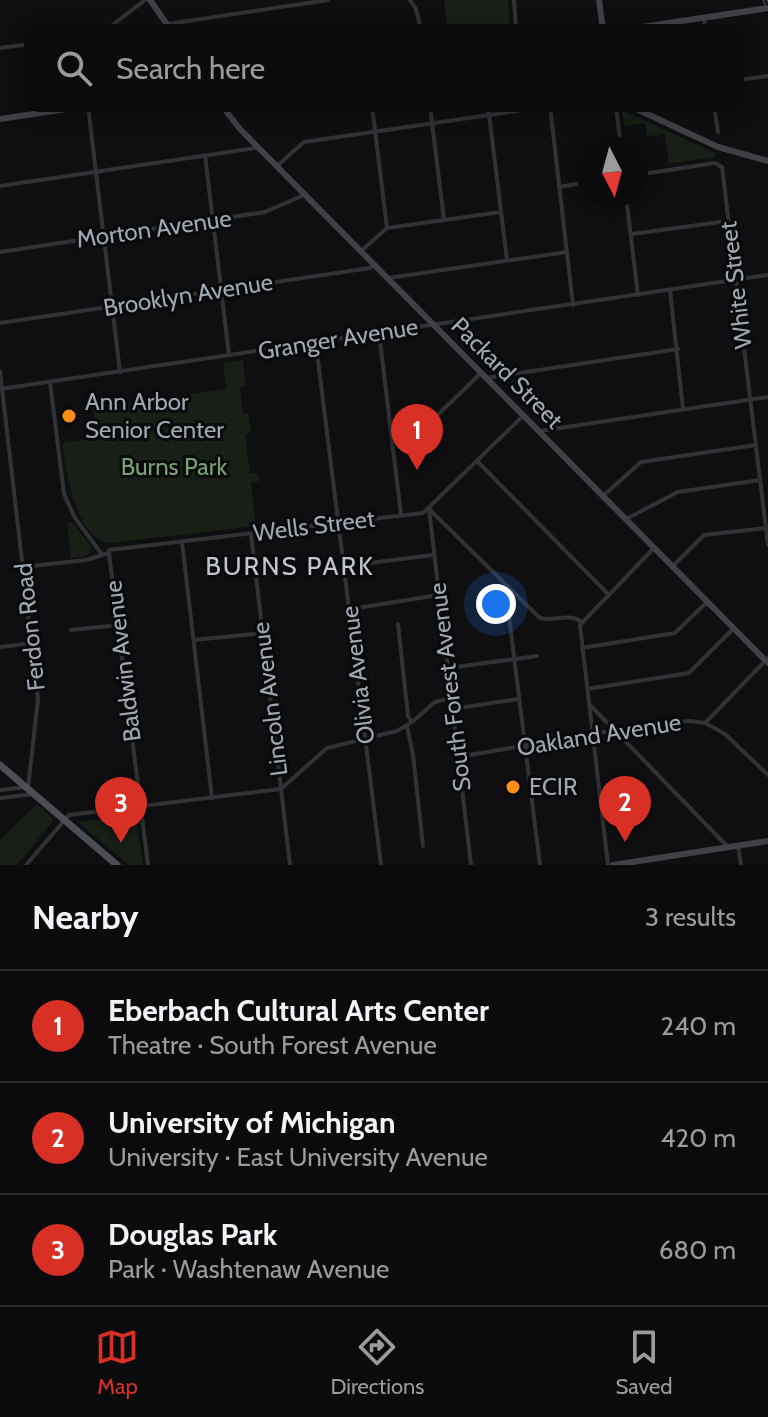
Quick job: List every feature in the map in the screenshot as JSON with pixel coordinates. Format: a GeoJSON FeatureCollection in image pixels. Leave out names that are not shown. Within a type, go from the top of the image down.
{"type":"FeatureCollection","features":[{"type":"Feature","properties":{"kind":"main road"},"geometry":{"type":"LineString","coordinates":[[148,0],[167,24]]}},
{"type":"Feature","properties":{"kind":"main road"},"geometry":{"type":"LineString","coordinates":[[599,0],[602,24]]}},
{"type":"Feature","properties":{"kind":"main road"},"geometry":{"type":"LineString","coordinates":[[663,24],[768,10],[767,0]]}},
{"type":"Feature","properties":{"kind":"main road"},"geometry":{"type":"LineString","coordinates":[[0,119],[47,112]]}},
{"type":"Feature","properties":{"kind":"main road","name":"Packard Street"},"geometry":{"type":"LineString","coordinates":[[227,112],[277,166],[767,661]]}},
{"type":"Feature","properties":{"kind":"main road"},"geometry":{"type":"LineString","coordinates":[[645,112],[718,147],[768,161]]}},
{"type":"Feature","properties":{"kind":"main road"},"geometry":{"type":"LineString","coordinates":[[0,765],[117,865]]}},
{"type":"Feature","properties":{"kind":"main road"},"geometry":{"type":"LineString","coordinates":[[610,865],[768,841]]}},
{"type":"Feature","properties":{"kind":"street"},"geometry":{"type":"LineString","coordinates":[[114,24],[148,0]]}},
{"type":"Feature","properties":{"kind":"street"},"geometry":{"type":"LineString","coordinates":[[187,24],[328,0]]}},
{"type":"Feature","properties":{"kind":"street"},"geometry":{"type":"LineString","coordinates":[[410,0],[420,24]]}},
{"type":"Feature","properties":{"kind":"street"},"geometry":{"type":"LineString","coordinates":[[514,0],[516,24]]}},
{"type":"Feature","properties":{"kind":"street"},"geometry":{"type":"LineString","coordinates":[[704,18],[704,24]]}},
{"type":"Feature","properties":{"kind":"street"},"geometry":{"type":"LineString","coordinates":[[0,48],[24,45]]}},
{"type":"Feature","properties":{"kind":"street"},"geometry":{"type":"LineString","coordinates":[[744,79],[768,76]]}},
{"type":"Feature","properties":{"kind":"street"},"geometry":{"type":"LineString","coordinates":[[88,112],[120,372]]}},
{"type":"Feature","properties":{"kind":"street"},"geometry":{"type":"LineString","coordinates":[[373,112],[387,228]]}},
{"type":"Feature","properties":{"kind":"street"},"geometry":{"type":"LineString","coordinates":[[431,112],[444,220]]}},
{"type":"Feature","properties":{"kind":"street"},"geometry":{"type":"LineString","coordinates":[[489,112],[507,260]]}},
{"type":"Feature","properties":{"kind":"street"},"geometry":{"type":"LineString","coordinates":[[277,166],[300,143],[509,112]]}},
{"type":"Feature","properties":{"kind":"street"},"geometry":{"type":"LineString","coordinates":[[551,112],[573,305]]}},
{"type":"Feature","properties":{"kind":"street"},"geometry":{"type":"LineString","coordinates":[[617,112],[620,136]]}},
{"type":"Feature","properties":{"kind":"street"},"geometry":{"type":"LineString","coordinates":[[715,112],[718,132]]}},
{"type":"Feature","properties":{"kind":"street"},"geometry":{"type":"LineString","coordinates":[[0,186],[259,147]]}},
{"type":"Feature","properties":{"kind":"street"},"geometry":{"type":"LineString","coordinates":[[205,155],[229,355]]}},
{"type":"Feature","properties":{"kind":"street","name":"White Street"},"geometry":{"type":"LineString","coordinates":[[648,173],[715,163],[722,167],[768,545]]}},
{"type":"Feature","properties":{"kind":"street"},"geometry":{"type":"LineString","coordinates":[[559,187],[576,184]]}},
{"type":"Feature","properties":{"kind":"street","name":"Morton Avenue"},"geometry":{"type":"LineString","coordinates":[[0,252],[265,212],[306,194]]}},
{"type":"Feature","properties":{"kind":"street"},"geometry":{"type":"LineString","coordinates":[[628,208],[638,295]]}},
{"type":"Feature","properties":{"kind":"street"},"geometry":{"type":"LineString","coordinates":[[361,251],[387,228],[501,212]]}},
{"type":"Feature","properties":{"kind":"street"},"geometry":{"type":"LineString","coordinates":[[631,235],[728,221]]}},
{"type":"Feature","properties":{"kind":"street"},"geometry":{"type":"LineString","coordinates":[[388,278],[567,252]]}},
{"type":"Feature","properties":{"kind":"street","name":"Brooklyn Avenue"},"geometry":{"type":"LineString","coordinates":[[0,323],[370,268],[374,264]]}},
{"type":"Feature","properties":{"kind":"street","name":"Granger Avenue"},"geometry":{"type":"LineString","coordinates":[[1,389],[768,275]]}},
{"type":"Feature","properties":{"kind":"street"},"geometry":{"type":"LineString","coordinates":[[670,290],[683,409]]}},
{"type":"Feature","properties":{"kind":"street"},"geometry":{"type":"LineString","coordinates":[[379,333],[401,515]]}},
{"type":"Feature","properties":{"kind":"street","name":"Olivia Avenue"},"geometry":{"type":"LineString","coordinates":[[316,342],[381,865]]}},
{"type":"Feature","properties":{"kind":"street"},"geometry":{"type":"LineString","coordinates":[[392,438],[419,433],[484,376],[678,349]]}},
{"type":"Feature","properties":{"kind":"street","name":"Ferdon Road"},"geometry":{"type":"LineString","coordinates":[[0,371],[38,708],[30,790]]}},
{"type":"Feature","properties":{"kind":"street","name":"Baldwin Avenue"},"geometry":{"type":"LineString","coordinates":[[50,382],[64,494],[75,518],[101,553]]}},
{"type":"Feature","properties":{"kind":"street"},"geometry":{"type":"LineString","coordinates":[[539,431],[768,397]]}},
{"type":"Feature","properties":{"kind":"street"},"geometry":{"type":"LineString","coordinates":[[524,415],[429,509],[543,620],[571,616],[582,622]]}},
{"type":"Feature","properties":{"kind":"street"},"geometry":{"type":"LineString","coordinates":[[603,496],[641,462],[756,445]]}},
{"type":"Feature","properties":{"kind":"street"},"geometry":{"type":"LineString","coordinates":[[477,461],[608,594]]}},
{"type":"Feature","properties":{"kind":"street"},"geometry":{"type":"LineString","coordinates":[[626,519],[678,492],[760,480]]}},
{"type":"Feature","properties":{"kind":"street","name":"Wells Street"},"geometry":{"type":"LineString","coordinates":[[23,567],[86,560],[109,553],[109,550],[423,513],[429,509]]}},
{"type":"Feature","properties":{"kind":"street","name":"South Forest Avenue"},"geometry":{"type":"LineString","coordinates":[[429,509],[471,865]]}},
{"type":"Feature","properties":{"kind":"street"},"geometry":{"type":"LineString","coordinates":[[673,566],[704,535],[767,528]]}},
{"type":"Feature","properties":{"kind":"street","name":"Lincoln Avenue"},"geometry":{"type":"LineString","coordinates":[[251,533],[290,865]]}},
{"type":"Feature","properties":{"kind":"street"},"geometry":{"type":"LineString","coordinates":[[182,541],[212,798]]}},
{"type":"Feature","properties":{"kind":"street"},"geometry":{"type":"LineString","coordinates":[[610,865],[579,627],[654,548]]}},
{"type":"Feature","properties":{"kind":"street","name":"Baldwin Avenue"},"geometry":{"type":"LineString","coordinates":[[109,553],[148,865]]}},
{"type":"Feature","properties":{"kind":"street"},"geometry":{"type":"LineString","coordinates":[[345,566],[434,555]]}},
{"type":"Feature","properties":{"kind":"street"},"geometry":{"type":"LineString","coordinates":[[505,584],[540,865]]}},
{"type":"Feature","properties":{"kind":"street"},"geometry":{"type":"LineString","coordinates":[[350,609],[439,595]]}},
{"type":"Feature","properties":{"kind":"street"},"geometry":{"type":"LineString","coordinates":[[582,648],[675,633],[707,602]]}},
{"type":"Feature","properties":{"kind":"street"},"geometry":{"type":"LineString","coordinates":[[398,624],[408,716],[412,722]]}},
{"type":"Feature","properties":{"kind":"street"},"geometry":{"type":"LineString","coordinates":[[71,630],[119,625]]}},
{"type":"Feature","properties":{"kind":"street"},"geometry":{"type":"LineString","coordinates":[[587,689],[689,673],[733,628]]}},
{"type":"Feature","properties":{"kind":"street"},"geometry":{"type":"LineString","coordinates":[[193,640],[263,633]]}},
{"type":"Feature","properties":{"kind":"street"},"geometry":{"type":"LineString","coordinates":[[0,647],[32,643]]}},
{"type":"Feature","properties":{"kind":"street"},"geometry":{"type":"LineString","coordinates":[[448,668],[537,656]]}},
{"type":"Feature","properties":{"kind":"street"},"geometry":{"type":"LineString","coordinates":[[705,723],[767,661]]}},
{"type":"Feature","properties":{"kind":"street"},"geometry":{"type":"LineString","coordinates":[[26,865],[69,815],[281,789],[327,748],[387,735],[407,726],[435,702],[451,698]]}},
{"type":"Feature","properties":{"kind":"street"},"geometry":{"type":"LineString","coordinates":[[452,709],[519,699]]}},
{"type":"Feature","properties":{"kind":"street"},"geometry":{"type":"LineString","coordinates":[[588,704],[728,848]]}},
{"type":"Feature","properties":{"kind":"street","name":"Oakland Avenue"},"geometry":{"type":"LineString","coordinates":[[458,757],[657,723],[705,723],[725,734],[768,775]]}},
{"type":"Feature","properties":{"kind":"street"},"geometry":{"type":"LineString","coordinates":[[407,726],[423,846]]}},
{"type":"Feature","properties":{"kind":"street"},"geometry":{"type":"LineString","coordinates":[[0,790],[30,790]]}},
{"type":"Feature","properties":{"kind":"street"},"geometry":{"type":"LineString","coordinates":[[0,798],[30,790]]}},
{"type":"Feature","properties":{"kind":"street"},"geometry":{"type":"LineString","coordinates":[[738,846],[741,865]]}},
{"type":"Feature","properties":{"kind":"green space"},"geometry":{"type":"Polygon","coordinates":[[[444,0],[508,0],[510,24],[447,24],[444,0]]]}},
{"type":"Feature","properties":{"kind":"green space"},"geometry":{"type":"Polygon","coordinates":[[[622,112],[715,153],[715,157],[669,164],[665,134],[647,136],[645,123],[624,126],[622,112]]]}},
{"type":"Feature","properties":{"kind":"green space","name":"Burns Park"},"geometry":{"type":"Polygon","coordinates":[[[243,360],[246,386],[240,387],[243,413],[248,413],[251,432],[245,434],[250,474],[258,473],[259,481],[251,482],[256,526],[110,543],[98,539],[88,530],[74,502],[62,443],[97,438],[93,409],[226,389],[223,363],[243,360]]]}},
{"type":"Feature","properties":{"kind":"green space","name":"Burns Park"},"geometry":{"type":"Polygon","coordinates":[[[72,522],[92,547],[87,556],[71,558],[67,523],[72,522]]]}},
{"type":"Feature","properties":{"kind":"green space"},"geometry":{"type":"Polygon","coordinates":[[[37,804],[54,820],[17,865],[0,865],[0,840],[37,804]]]}},
{"type":"Feature","properties":{"kind":"green space"},"geometry":{"type":"Polygon","coordinates":[[[136,815],[143,865],[129,865],[78,822],[136,815]]]}},
{"type":"Feature","properties":{"kind":"railway"},"geometry":{"type":"LineString","coordinates":[[765,0],[768,6]]}},
{"type":"Feature","properties":{"kind":"place","name":"Ann Arbor Senior Center"},"geometry":{"type":"Point","coordinates":[69,416]}},
{"type":"Feature","properties":{"kind":"place","name":"Eberbach Cultural Arts Center"},"geometry":{"type":"Point","coordinates":[417,470]}},
{"type":"Feature","properties":{"kind":"place","name":"ECIR"},"geometry":{"type":"Point","coordinates":[513,787]}},
{"type":"Feature","properties":{"kind":"place","name":"University of Michigan"},"geometry":{"type":"Point","coordinates":[625,842]}},
{"type":"Feature","properties":{"kind":"place","name":"Douglas Park"},"geometry":{"type":"Point","coordinates":[121,843]}},
{"type":"Feature","properties":{"kind":"district","name":"BURNS PARK"},"geometry":{"type":"Point","coordinates":[290,566]}}]}
